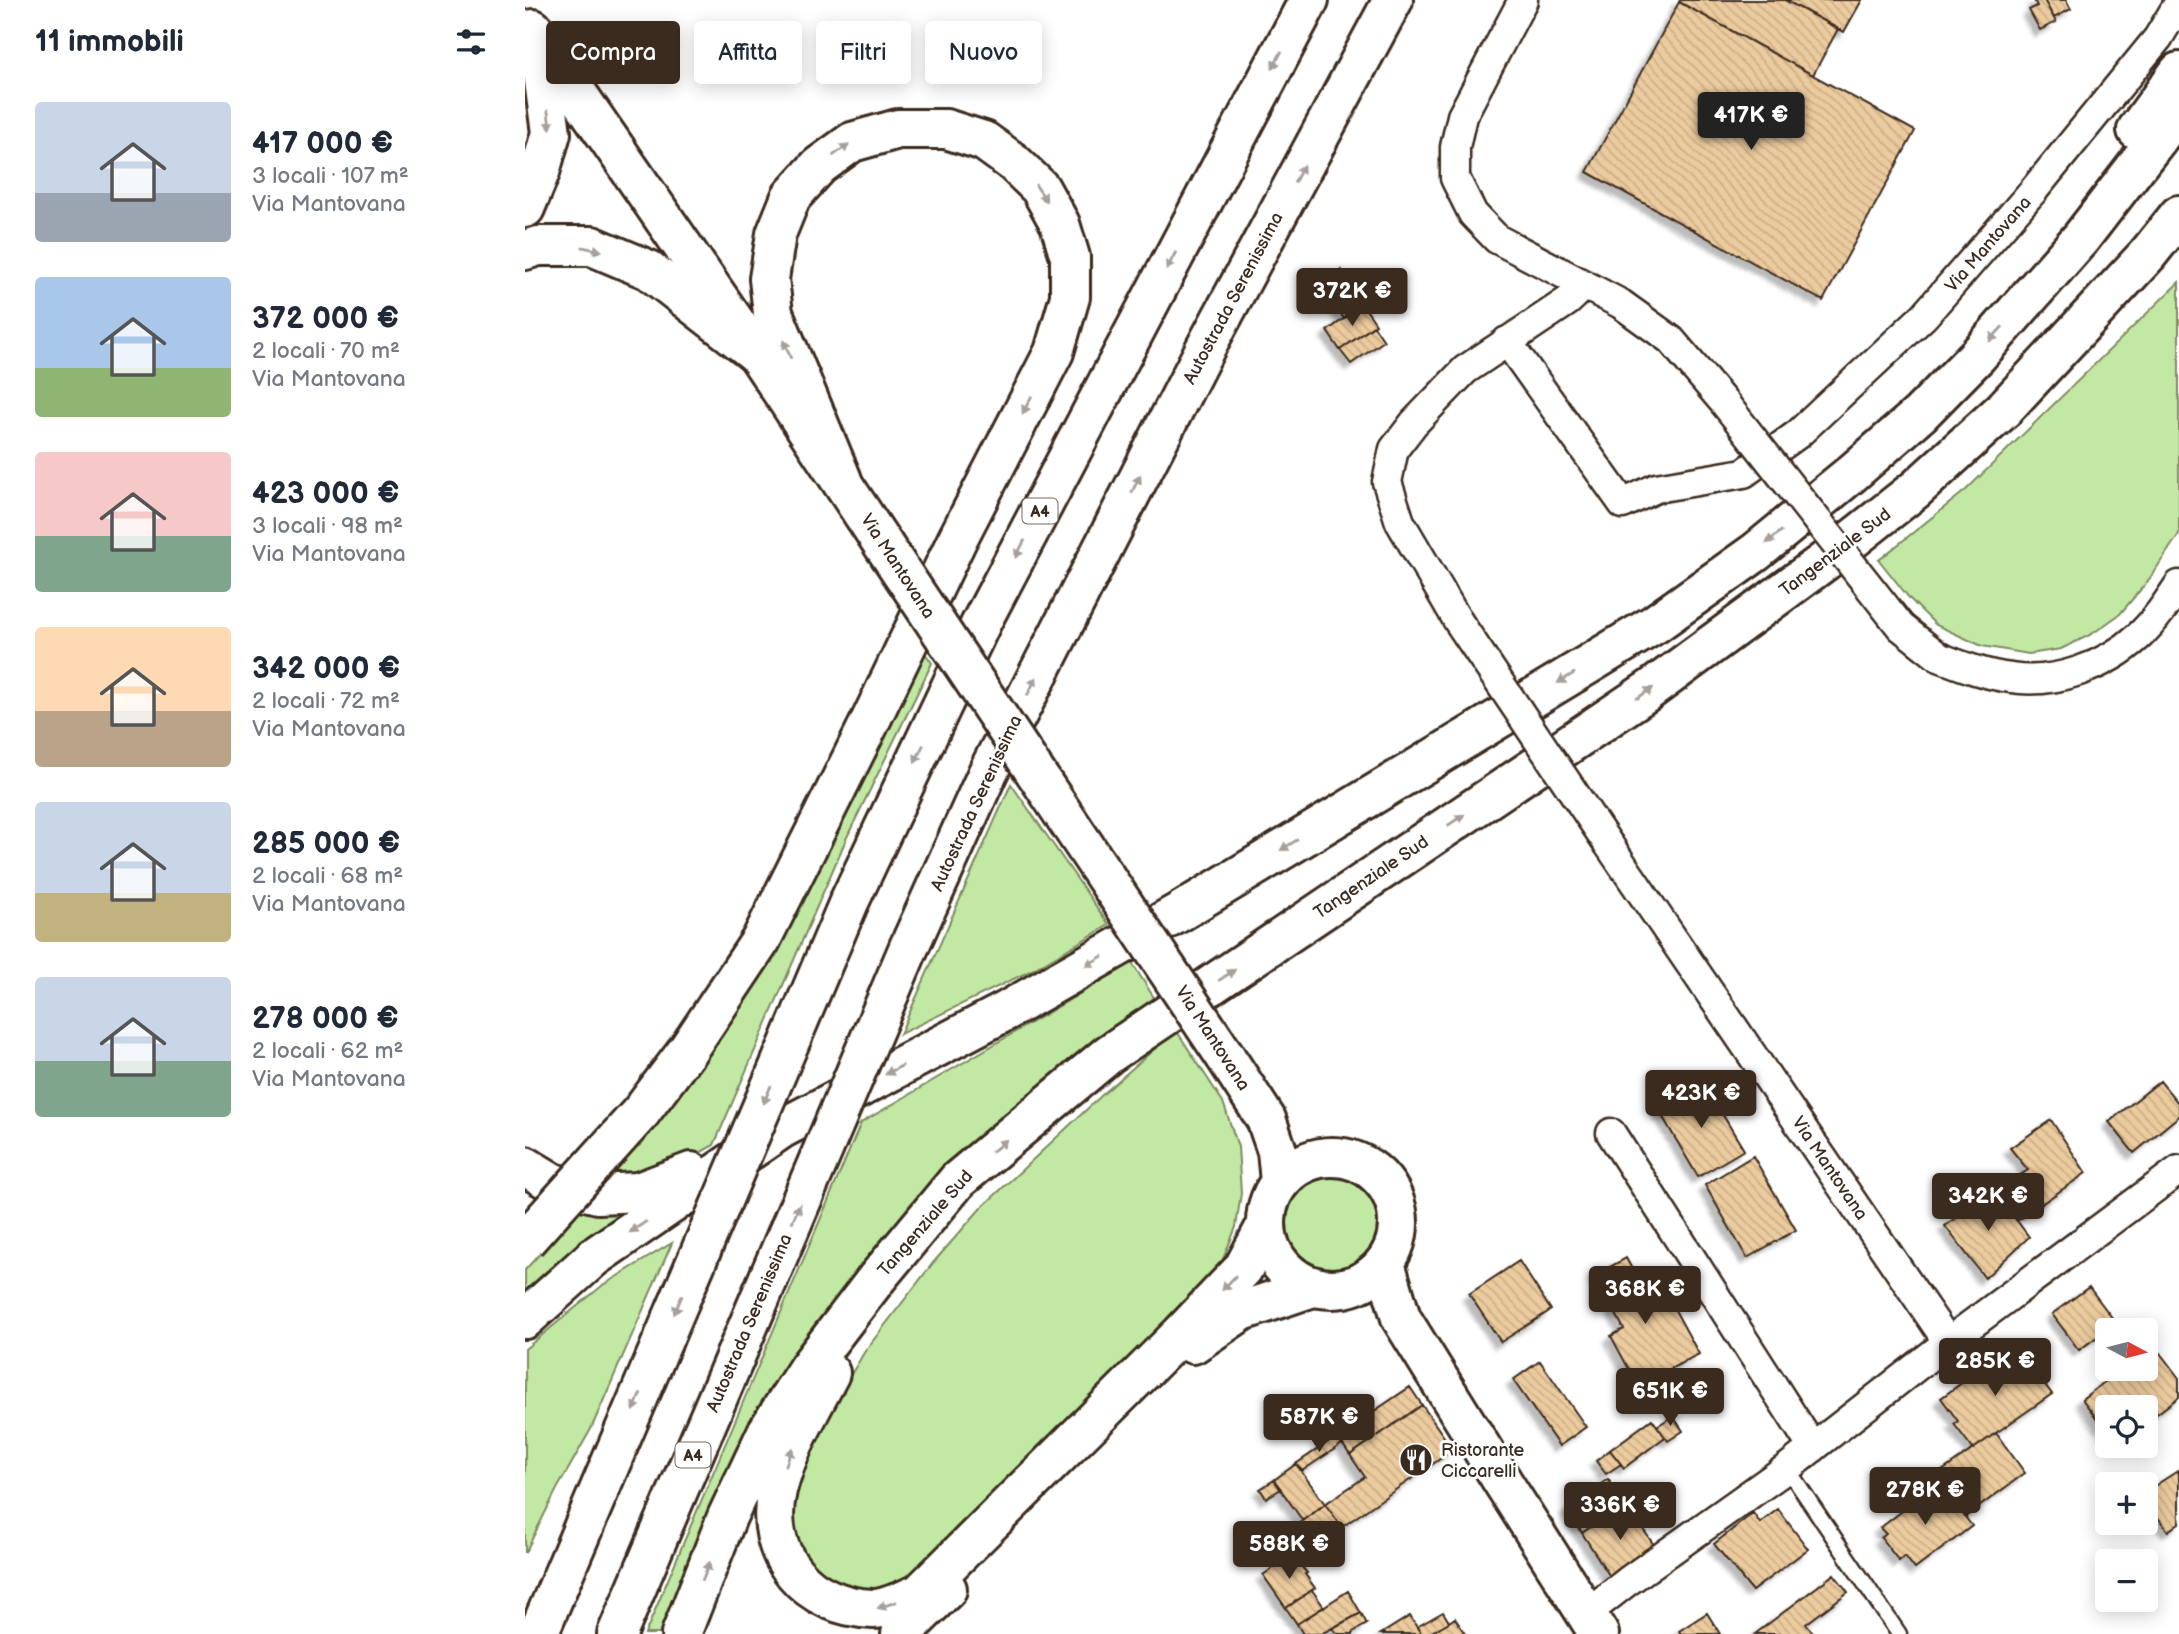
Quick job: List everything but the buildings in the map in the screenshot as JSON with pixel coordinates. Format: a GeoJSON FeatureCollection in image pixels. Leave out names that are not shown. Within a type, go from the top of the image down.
{"type":"FeatureCollection","features":[{"type":"Feature","properties":{"kind":"main road","name":"A4"},"geometry":{"type":"LineString","coordinates":[[538,1634],[849,902],[982,621],[1310,0]]}},
{"type":"Feature","properties":{"kind":"main road","name":"Autostrada Serenissima"},"geometry":{"type":"LineString","coordinates":[[617,1634],[908,947],[989,770],[1201,357],[1393,0]]}},
{"type":"Feature","properties":{"kind":"main road","name":"Via Mantovana"},"geometry":{"type":"LineString","coordinates":[[525,18],[842,480],[1225,1056],[1266,1119],[1277,1151],[1280,1182],[1267,1210],[1266,1226],[1243,1269],[1181,1335],[919,1594],[876,1609],[841,1605],[823,1598],[805,1586],[792,1571],[780,1547],[774,1518],[777,1490],[789,1454],[877,1278]]}},
{"type":"Feature","properties":{"kind":"main road"},"geometry":{"type":"LineString","coordinates":[[525,32],[543,73],[551,133],[540,172],[525,208]]}},
{"type":"Feature","properties":{"kind":"main road"},"geometry":{"type":"LineString","coordinates":[[2025,303],[2141,124],[2179,72]]}},
{"type":"Feature","properties":{"kind":"main road"},"geometry":{"type":"LineString","coordinates":[[525,1166],[552,1183],[598,1194],[638,1192],[673,1181],[781,1129],[1006,1011],[1178,913],[1655,624],[1756,552],[1920,414],[2025,303],[2081,238],[2179,111]]}},
{"type":"Feature","properties":{"kind":"main road"},"geometry":{"type":"LineString","coordinates":[[525,1241],[641,1112],[687,1051],[761,940],[958,538],[1054,352],[1070,297],[1070,257],[1060,224],[1040,188],[1013,162],[983,141],[946,129],[898,129],[875,135],[852,142],[819,166],[791,197],[776,234],[772,257],[769,279],[773,313],[842,480]]}},
{"type":"Feature","properties":{"kind":"main road","name":"Tangenziale Sud"},"geometry":{"type":"LineString","coordinates":[[681,1634],[727,1517],[767,1432],[808,1368],[877,1278],[958,1180],[1109,1054],[1651,689],[1825,561],[1916,489],[2002,411],[2148,254],[2179,215]]}},
{"type":"Feature","properties":{"kind":"main road"},"geometry":{"type":"LineString","coordinates":[[525,250],[538,246],[592,246],[649,270],[757,354]]}},
{"type":"Feature","properties":{"kind":"main road"},"geometry":{"type":"LineString","coordinates":[[1916,489],[2016,427],[2179,258]]}},
{"type":"Feature","properties":{"kind":"main road","name":"Via Mantovana"},"geometry":{"type":"LineString","coordinates":[[1266,1119],[1290,1141],[1320,1158],[1335,1157],[1365,1166],[1378,1175],[1388,1188],[1395,1202],[1397,1234],[1392,1249],[1372,1273]]}},
{"type":"Feature","properties":{"kind":"main road"},"geometry":{"type":"LineString","coordinates":[[525,1319],[594,1257],[781,1129]]}},
{"type":"Feature","properties":{"kind":"main road"},"geometry":{"type":"LineString","coordinates":[[1280,1182],[1291,1171],[1320,1158]]}},
{"type":"Feature","properties":{"kind":"main road"},"geometry":{"type":"LineString","coordinates":[[1266,1226],[1268,1242],[1280,1264],[1299,1281],[1313,1287],[1345,1288],[1372,1273],[1593,1624]]}},
{"type":"Feature","properties":{"kind":"main road"},"geometry":{"type":"LineString","coordinates":[[901,1634],[1194,1343],[1242,1311],[1313,1287]]}},
{"type":"Feature","properties":{"kind":"street"},"geometry":{"type":"LineString","coordinates":[[1523,0],[1462,116],[1455,147],[1455,178],[1473,214],[1497,239],[1622,304],[1671,340],[1727,406],[1901,627],[1938,657],[1974,670],[2012,679],[2048,679],[2081,670],[2112,656],[2139,636],[2179,585]]}},
{"type":"Feature","properties":{"kind":"street","name":"Via Mantovana"},"geometry":{"type":"LineString","coordinates":[[1507,341],[1623,504],[1656,488],[1744,473],[1798,434],[1924,316],[2108,100],[2158,38],[2179,3]]}},
{"type":"Feature","properties":{"kind":"street","name":"Via Mantovana"},"geometry":{"type":"LineString","coordinates":[[1585,285],[1567,301],[1465,370],[1414,423],[1394,449],[1387,482],[1400,522],[1458,621],[1948,1342]]}},
{"type":"Feature","properties":{"kind":"street"},"geometry":{"type":"LineString","coordinates":[[1611,1133],[1813,1448]]}},
{"type":"Feature","properties":{"kind":"street"},"geometry":{"type":"LineString","coordinates":[[1593,1624],[1628,1581],[1787,1468],[1948,1342],[2179,1170]]}},
{"type":"Feature","properties":{"kind":"lane"},"geometry":{"type":"LineString","coordinates":[[1787,1468],[1899,1634]]}},
{"type":"Feature","properties":{"kind":"green space"},"geometry":{"type":"Polygon","coordinates":[[[2179,282],[2179,534],[2148,581],[2120,614],[2092,634],[2061,649],[2029,654],[1982,646],[1936,625],[1910,599],[1879,560],[1966,490],[2179,282]]]}},
{"type":"Feature","properties":{"kind":"green space"},"geometry":{"type":"Polygon","coordinates":[[[920,646],[932,663],[847,837],[714,1145],[683,1162],[650,1172],[606,1177],[920,646]]]}},
{"type":"Feature","properties":{"kind":"green space"},"geometry":{"type":"Polygon","coordinates":[[[1011,784],[1109,925],[1030,971],[900,1034],[1011,784]]]}},
{"type":"Feature","properties":{"kind":"green space"},"geometry":{"type":"Polygon","coordinates":[[[1132,963],[1158,1004],[911,1217],[667,1634],[645,1634],[861,1123],[1132,963]]]}},
{"type":"Feature","properties":{"kind":"green space"},"geometry":{"type":"Polygon","coordinates":[[[1176,1030],[1223,1102],[1238,1147],[1241,1193],[1236,1227],[1219,1269],[917,1580],[890,1592],[854,1594],[821,1580],[792,1533],[789,1485],[865,1351],[933,1263],[980,1209],[1176,1030]]]}},
{"type":"Feature","properties":{"kind":"green space"},"geometry":{"type":"Polygon","coordinates":[[[1331,1169],[1351,1173],[1368,1185],[1380,1202],[1384,1222],[1380,1242],[1368,1259],[1351,1271],[1331,1275],[1311,1271],[1294,1259],[1282,1242],[1278,1222],[1282,1202],[1294,1185],[1311,1173],[1331,1169]]]}},
{"type":"Feature","properties":{"kind":"green space"},"geometry":{"type":"Polygon","coordinates":[[[586,1203],[631,1211],[525,1291],[525,1270],[586,1203]]]}},
{"type":"Feature","properties":{"kind":"green space"},"geometry":{"type":"Polygon","coordinates":[[[672,1243],[591,1429],[525,1553],[525,1349],[603,1285],[672,1243]]]}},
{"type":"Feature","properties":{"kind":"place","name":"Ristorante Ciccarelli"},"geometry":{"type":"Point","coordinates":[1416,1460]}}]}
